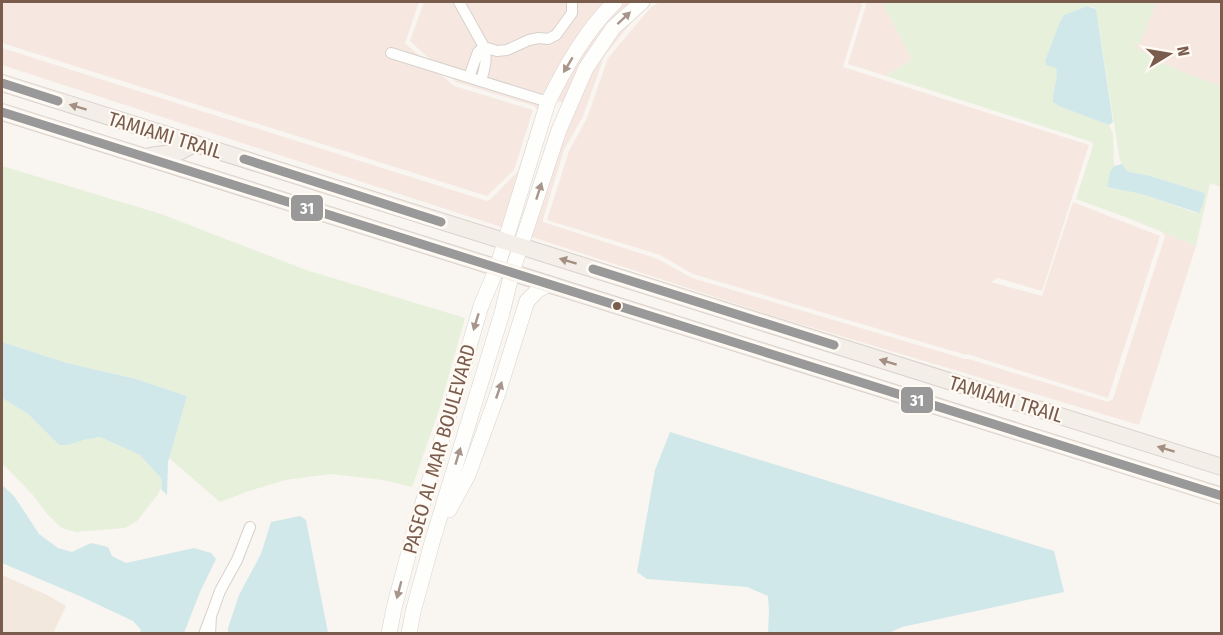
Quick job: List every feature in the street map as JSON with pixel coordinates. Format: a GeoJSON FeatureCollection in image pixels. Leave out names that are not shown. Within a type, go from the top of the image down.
{"type":"FeatureCollection","features":[{"type":"Feature","properties":{"kind":"main road"},"geometry":{"type":"LineString","coordinates":[[513,244],[548,102],[587,33],[615,2]]}},
{"type":"Feature","properties":{"kind":"main road"},"geometry":{"type":"LineString","coordinates":[[504,270],[586,68],[613,28],[642,2]]}},
{"type":"Feature","properties":{"kind":"main road","name":"TAMIAMI TRAIL"},"geometry":{"type":"LineString","coordinates":[[2,83],[1221,467]]}},
{"type":"Feature","properties":{"kind":"main road","name":"TAMIAMI TRAIL"},"geometry":{"type":"LineString","coordinates":[[2,112],[1221,496]]}},
{"type":"Feature","properties":{"kind":"main road"},"geometry":{"type":"LineString","coordinates":[[143,156],[179,152],[194,144]]}},
{"type":"Feature","properties":{"kind":"main road","name":"PASEO AL MAR BOULEVARD"},"geometry":{"type":"LineString","coordinates":[[409,633],[433,539],[502,313],[504,270]]}},
{"type":"Feature","properties":{"kind":"main road","name":"PASEO AL MAR BOULEVARD"},"geometry":{"type":"LineString","coordinates":[[389,633],[414,533],[481,306],[504,270]]}},
{"type":"Feature","properties":{"kind":"main road"},"geometry":{"type":"LineString","coordinates":[[433,539],[468,475],[498,393],[527,301],[538,290],[549,284]]}},
{"type":"Feature","properties":{"kind":"main road"},"geometry":{"type":"LineString","coordinates":[[855,380],[864,354]]}},
{"type":"Feature","properties":{"kind":"main road"},"geometry":{"type":"LineString","coordinates":[[1104,459],[1113,432]]}},
{"type":"Feature","properties":{"kind":"street"},"geometry":{"type":"LineString","coordinates":[[459,2],[486,53],[481,81]]}},
{"type":"Feature","properties":{"kind":"street"},"geometry":{"type":"LineString","coordinates":[[484,47],[497,51],[507,50],[529,40],[548,39],[556,35],[572,13],[573,2]]}},
{"type":"Feature","properties":{"kind":"street"},"geometry":{"type":"LineString","coordinates":[[469,78],[478,52],[484,47]]}},
{"type":"Feature","properties":{"kind":"street"},"geometry":{"type":"LineString","coordinates":[[391,53],[548,102]]}},
{"type":"Feature","properties":{"kind":"street"},"geometry":{"type":"LineString","coordinates":[[204,633],[220,591],[237,560],[250,527]]}},
{"type":"Feature","properties":{"kind":"street"},"geometry":{"type":"LineString","coordinates":[[210,633],[211,616]]}},
{"type":"Feature","properties":{"kind":"shaded area"},"geometry":{"type":"Polygon","coordinates":[[[2,2],[419,2],[405,43],[454,86],[533,110],[514,170],[487,196],[2,43],[2,2]]]}},
{"type":"Feature","properties":{"kind":"shaded area"},"geometry":{"type":"Polygon","coordinates":[[[424,2],[453,2],[477,46],[465,71],[432,61],[410,41],[424,2]]]}},
{"type":"Feature","properties":{"kind":"shaded area"},"geometry":{"type":"Polygon","coordinates":[[[466,2],[567,3],[566,12],[552,32],[498,47],[488,43],[466,2]]]}},
{"type":"Feature","properties":{"kind":"shaded area"},"geometry":{"type":"Polygon","coordinates":[[[578,2],[608,2],[545,96],[487,78],[491,55],[497,56],[539,43],[577,13],[578,2]]]}},
{"type":"Feature","properties":{"kind":"shaded area"},"geometry":{"type":"Polygon","coordinates":[[[622,2],[635,2],[564,103],[555,100],[592,36],[622,2]]]}},
{"type":"Feature","properties":{"kind":"shaded area"},"geometry":{"type":"Polygon","coordinates":[[[649,2],[652,2],[630,24],[604,57],[583,116],[564,150],[543,222],[658,259],[692,278],[1108,402],[1113,399],[1165,236],[1162,232],[1129,219],[1139,222],[1196,246],[1139,425],[767,314],[529,236],[564,131],[591,70],[617,31],[649,2]]]}},
{"type":"Feature","properties":{"kind":"shaded area"},"geometry":{"type":"Polygon","coordinates":[[[660,2],[860,2],[862,5],[843,67],[1089,145],[1042,291],[998,278],[991,282],[1042,296],[1073,202],[1160,236],[1108,398],[693,274],[660,255],[547,220],[569,151],[587,118],[608,58],[651,7],[660,2]]]}},
{"type":"Feature","properties":{"kind":"shaded area"},"geometry":{"type":"Polygon","coordinates":[[[865,2],[882,2],[912,59],[886,76],[848,64],[865,2]]]}},
{"type":"Feature","properties":{"kind":"shaded area"},"geometry":{"type":"Polygon","coordinates":[[[1156,2],[1221,2],[1221,86],[1182,72],[1131,44],[1140,43],[1156,2]]]}},
{"type":"Feature","properties":{"kind":"shaded area"},"geometry":{"type":"Polygon","coordinates":[[[2,48],[487,201],[518,171],[537,109],[534,106],[456,82],[450,77],[541,106],[504,228],[2,65],[2,48]]]}},
{"type":"Feature","properties":{"kind":"shaded area"},"geometry":{"type":"Polygon","coordinates":[[[2,575],[66,606],[53,633],[2,633],[2,575]]]}},
{"type":"Feature","properties":{"kind":"green space"},"geometry":{"type":"Polygon","coordinates":[[[882,2],[1156,2],[1140,44],[1132,44],[1163,63],[1221,86],[1221,187],[1210,183],[1196,246],[1076,199],[1093,146],[1092,142],[886,76],[912,59],[882,2]],[[1087,6],[1064,15],[1060,22],[1057,77],[1053,93],[1061,107],[1109,125],[1113,134],[1114,166],[1110,172],[1107,187],[1141,194],[1196,213],[1205,193],[1127,171],[1120,161],[1096,9],[1087,6]]]}},
{"type":"Feature","properties":{"kind":"green space"},"geometry":{"type":"Polygon","coordinates":[[[2,166],[161,214],[306,270],[465,318],[439,410],[412,487],[383,480],[331,474],[285,480],[220,502],[169,458],[187,396],[136,379],[67,363],[2,342],[2,166]]]}},
{"type":"Feature","properties":{"kind":"green space"},"geometry":{"type":"Polygon","coordinates":[[[2,398],[28,414],[59,445],[100,437],[140,455],[161,478],[162,485],[158,494],[137,521],[125,528],[76,532],[62,528],[2,463],[2,398]]]}},
{"type":"Feature","properties":{"kind":"water"},"geometry":{"type":"Polygon","coordinates":[[[1087,6],[1096,9],[1113,122],[1109,125],[1053,102],[1056,68],[1046,65],[1045,61],[1064,15],[1087,6]]]}},
{"type":"Feature","properties":{"kind":"water"},"geometry":{"type":"Polygon","coordinates":[[[1122,164],[1127,171],[1205,193],[1199,213],[1141,194],[1107,187],[1110,172],[1114,166],[1122,164]]]}},
{"type":"Feature","properties":{"kind":"water"},"geometry":{"type":"Polygon","coordinates":[[[2,342],[67,363],[136,379],[187,396],[168,462],[167,495],[161,489],[161,478],[140,455],[100,437],[59,445],[28,414],[2,398],[2,342]]]}},
{"type":"Feature","properties":{"kind":"water"},"geometry":{"type":"Polygon","coordinates":[[[670,432],[1054,551],[1064,592],[902,627],[889,633],[768,633],[768,596],[747,587],[647,579],[637,572],[655,470],[670,432]]]}},
{"type":"Feature","properties":{"kind":"water"},"geometry":{"type":"Polygon","coordinates":[[[2,485],[14,496],[39,534],[58,548],[72,552],[91,543],[108,547],[112,556],[126,563],[194,548],[211,553],[216,559],[184,633],[140,633],[141,630],[133,621],[2,563],[2,485]]]}},
{"type":"Feature","properties":{"kind":"water"},"geometry":{"type":"Polygon","coordinates":[[[300,516],[306,520],[328,633],[228,633],[239,595],[261,554],[271,522],[300,516]]]}},
{"type":"Feature","properties":{"kind":"transit line","name":"31"},"geometry":{"type":"LineString","coordinates":[[2,83],[58,101]]}},
{"type":"Feature","properties":{"kind":"transit line","name":"31"},"geometry":{"type":"LineString","coordinates":[[2,112],[1222,496]]}},
{"type":"Feature","properties":{"kind":"transit line","name":"31"},"geometry":{"type":"LineString","coordinates":[[244,159],[441,222]]}},
{"type":"Feature","properties":{"kind":"transit line","name":"31"},"geometry":{"type":"LineString","coordinates":[[593,269],[834,345]]}}]}
